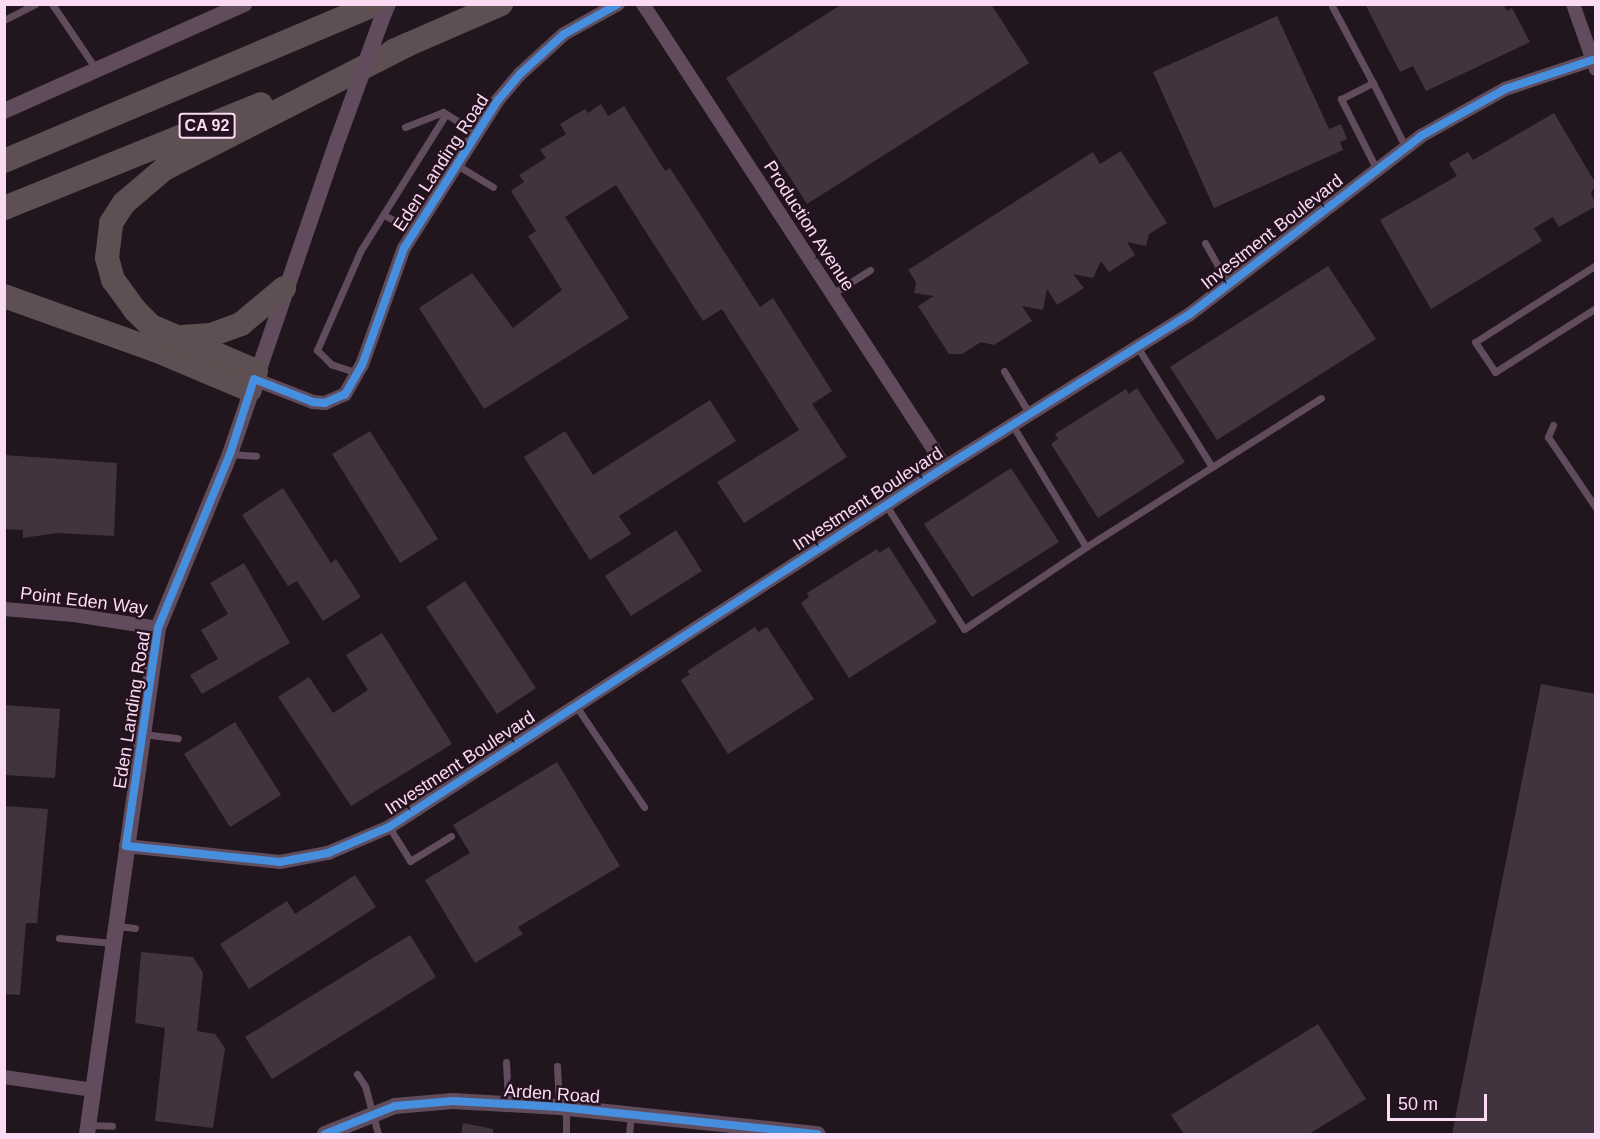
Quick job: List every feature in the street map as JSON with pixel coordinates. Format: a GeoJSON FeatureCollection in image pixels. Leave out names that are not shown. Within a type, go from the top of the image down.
{"type":"FeatureCollection","features":[{"type":"Feature","properties":{"kind":"highway","name":"CA 92"},"geometry":{"type":"LineString","coordinates":[[4,208],[409,44],[501,4]]}},
{"type":"Feature","properties":{"kind":"highway","name":"CA 92"},"geometry":{"type":"LineString","coordinates":[[4,161],[382,9]]}},
{"type":"Feature","properties":{"kind":"highway"},"geometry":{"type":"LineString","coordinates":[[253,380],[176,337],[151,326],[113,280],[108,240],[111,223],[124,203],[164,169],[409,44]]}},
{"type":"Feature","properties":{"kind":"highway"},"geometry":{"type":"LineString","coordinates":[[176,337],[211,335],[241,324],[284,288]]}},
{"type":"Feature","properties":{"kind":"highway"},"geometry":{"type":"LineString","coordinates":[[4,296],[155,350],[253,380]]}},
{"type":"Feature","properties":{"kind":"street"},"geometry":{"type":"LineString","coordinates":[[4,111],[98,72],[244,4]]}},
{"type":"Feature","properties":{"kind":"street","name":"Eden Landing Road"},"geometry":{"type":"LineString","coordinates":[[253,380],[325,403],[345,394],[358,374],[404,248],[456,165],[506,92],[544,51],[564,34],[618,4]]}},
{"type":"Feature","properties":{"kind":"street","name":"Production Avenue"},"geometry":{"type":"LineString","coordinates":[[644,4],[945,467]]}},
{"type":"Feature","properties":{"kind":"street"},"geometry":{"type":"LineString","coordinates":[[1573,4],[1594,65]]}},
{"type":"Feature","properties":{"kind":"street","name":"Eden Landing Road"},"geometry":{"type":"LineString","coordinates":[[88,1130],[158,628],[230,453],[284,288],[382,9]]}},
{"type":"Feature","properties":{"kind":"street","name":"Investment Boulevard"},"geometry":{"type":"LineString","coordinates":[[126,846],[280,862],[328,853],[389,827],[945,467],[1138,348],[1229,285],[1406,148],[1506,89],[1594,65]]}},
{"type":"Feature","properties":{"kind":"street","name":"Point Eden Way"},"geometry":{"type":"LineString","coordinates":[[4,609],[74,615],[158,628]]}},
{"type":"Feature","properties":{"kind":"street"},"geometry":{"type":"LineString","coordinates":[[4,1077],[93,1090]]}},
{"type":"Feature","properties":{"kind":"street","name":"Arden Road"},"geometry":{"type":"LineString","coordinates":[[325,1134],[395,1106],[453,1101],[563,1108],[818,1134]]}},
{"type":"Feature","properties":{"kind":"lane"},"geometry":{"type":"LineString","coordinates":[[4,20],[35,4]]}},
{"type":"Feature","properties":{"kind":"lane"},"geometry":{"type":"LineString","coordinates":[[52,4],[98,72]]}},
{"type":"Feature","properties":{"kind":"lane"},"geometry":{"type":"LineString","coordinates":[[1332,6],[1406,148]]}},
{"type":"Feature","properties":{"kind":"lane"},"geometry":{"type":"LineString","coordinates":[[1373,83],[1341,99],[1377,170]]}},
{"type":"Feature","properties":{"kind":"lane"},"geometry":{"type":"LineString","coordinates":[[446,114],[477,134]]}},
{"type":"Feature","properties":{"kind":"lane"},"geometry":{"type":"LineString","coordinates":[[405,128],[446,114]]}},
{"type":"Feature","properties":{"kind":"lane"},"geometry":{"type":"LineString","coordinates":[[358,374],[331,364],[318,350],[344,283],[446,114]]}},
{"type":"Feature","properties":{"kind":"lane"},"geometry":{"type":"LineString","coordinates":[[456,165],[493,188]]}},
{"type":"Feature","properties":{"kind":"lane"},"geometry":{"type":"LineString","coordinates":[[384,215],[414,231]]}},
{"type":"Feature","properties":{"kind":"lane"},"geometry":{"type":"LineString","coordinates":[[1204,243],[1229,285]]}},
{"type":"Feature","properties":{"kind":"lane"},"geometry":{"type":"LineString","coordinates":[[1596,266],[1475,342],[1495,372],[1596,308]]}},
{"type":"Feature","properties":{"kind":"lane"},"geometry":{"type":"LineString","coordinates":[[832,294],[870,270]]}},
{"type":"Feature","properties":{"kind":"lane"},"geometry":{"type":"LineString","coordinates":[[1138,348],[1212,467]]}},
{"type":"Feature","properties":{"kind":"lane"},"geometry":{"type":"LineString","coordinates":[[1004,370],[1030,415]]}},
{"type":"Feature","properties":{"kind":"lane"},"geometry":{"type":"LineString","coordinates":[[886,505],[964,629],[1086,547],[1321,398]]}},
{"type":"Feature","properties":{"kind":"lane"},"geometry":{"type":"LineString","coordinates":[[1553,425],[1548,437],[1596,508]]}},
{"type":"Feature","properties":{"kind":"lane"},"geometry":{"type":"LineString","coordinates":[[1013,426],[1086,547]]}},
{"type":"Feature","properties":{"kind":"lane"},"geometry":{"type":"LineString","coordinates":[[230,453],[256,456]]}},
{"type":"Feature","properties":{"kind":"lane"},"geometry":{"type":"LineString","coordinates":[[576,706],[644,807]]}},
{"type":"Feature","properties":{"kind":"lane"},"geometry":{"type":"LineString","coordinates":[[143,734],[178,738]]}},
{"type":"Feature","properties":{"kind":"lane"},"geometry":{"type":"LineString","coordinates":[[389,827],[410,861],[451,836]]}},
{"type":"Feature","properties":{"kind":"lane"},"geometry":{"type":"LineString","coordinates":[[116,925],[135,928]]}},
{"type":"Feature","properties":{"kind":"lane"},"geometry":{"type":"LineString","coordinates":[[59,938],[113,943]]}},
{"type":"Feature","properties":{"kind":"lane"},"geometry":{"type":"LineString","coordinates":[[506,1062],[508,1106]]}},
{"type":"Feature","properties":{"kind":"lane"},"geometry":{"type":"LineString","coordinates":[[557,1066],[566,1134]]}},
{"type":"Feature","properties":{"kind":"lane"},"geometry":{"type":"LineString","coordinates":[[357,1074],[365,1086],[378,1134]]}},
{"type":"Feature","properties":{"kind":"lane"},"geometry":{"type":"LineString","coordinates":[[629,1134],[631,1115]]}},
{"type":"Feature","properties":{"kind":"lane"},"geometry":{"type":"LineString","coordinates":[[88,1130],[112,1126]]}},
{"type":"Feature","properties":{"kind":"building"},"geometry":{"type":"Polygon","coordinates":[[[842,4],[991,4],[1029,63],[807,204],[726,78],[842,4]]]}},
{"type":"Feature","properties":{"kind":"building"},"geometry":{"type":"Polygon","coordinates":[[[1365,4],[1503,4],[1507,11],[1512,8],[1530,42],[1426,91],[1413,66],[1400,72],[1365,4]]]}},
{"type":"Feature","properties":{"kind":"building"},"geometry":{"type":"Polygon","coordinates":[[[1277,16],[1329,129],[1341,124],[1347,139],[1340,142],[1343,150],[1214,208],[1153,72],[1277,16]]]}},
{"type":"Feature","properties":{"kind":"building"},"geometry":{"type":"Polygon","coordinates":[[[601,104],[608,116],[624,106],[665,171],[670,168],[760,307],[773,298],[832,391],[812,404],[847,457],[744,523],[717,482],[799,430],[722,309],[703,321],[616,185],[565,217],[629,318],[484,409],[419,308],[472,273],[513,328],[562,290],[528,236],[536,231],[511,191],[524,182],[519,175],[546,158],[540,150],[566,134],[560,124],[585,109],[588,113],[601,104]]]}},
{"type":"Feature","properties":{"kind":"building"},"geometry":{"type":"Polygon","coordinates":[[[1554,113],[1596,184],[1591,193],[1596,206],[1559,227],[1553,217],[1534,228],[1542,241],[1431,309],[1380,220],[1457,176],[1449,163],[1468,152],[1473,160],[1554,113]]]}},
{"type":"Feature","properties":{"kind":"building"},"geometry":{"type":"Polygon","coordinates":[[[1121,151],[1167,223],[1149,234],[1146,246],[1127,242],[1135,255],[1109,272],[1101,261],[1093,278],[1073,274],[1084,288],[1057,305],[1047,289],[1043,310],[1022,306],[1032,321],[994,345],[981,342],[962,354],[949,354],[918,306],[934,296],[914,293],[916,282],[908,270],[1093,152],[1100,164],[1121,151]]]}},
{"type":"Feature","properties":{"kind":"building"},"geometry":{"type":"Polygon","coordinates":[[[1328,266],[1376,339],[1217,440],[1170,367],[1328,266]]]}},
{"type":"Feature","properties":{"kind":"building"},"geometry":{"type":"Polygon","coordinates":[[[1137,388],[1185,462],[1098,518],[1051,444],[1058,439],[1055,434],[1126,389],[1129,394],[1137,388]]]}},
{"type":"Feature","properties":{"kind":"building"},"geometry":{"type":"Polygon","coordinates":[[[710,400],[736,441],[619,516],[631,534],[590,560],[524,457],[565,431],[593,475],[710,400]]]}},
{"type":"Feature","properties":{"kind":"building"},"geometry":{"type":"Polygon","coordinates":[[[370,431],[438,539],[400,563],[332,454],[370,431]]]}},
{"type":"Feature","properties":{"kind":"building"},"geometry":{"type":"Polygon","coordinates":[[[4,455],[117,463],[114,536],[57,533],[23,538],[23,530],[4,529],[4,455]]]}},
{"type":"Feature","properties":{"kind":"building"},"geometry":{"type":"Polygon","coordinates":[[[1011,468],[1059,542],[972,597],[924,524],[1011,468]]]}},
{"type":"Feature","properties":{"kind":"building"},"geometry":{"type":"Polygon","coordinates":[[[283,488],[331,563],[336,559],[361,597],[323,621],[297,581],[288,586],[242,515],[283,488]]]}},
{"type":"Feature","properties":{"kind":"building"},"geometry":{"type":"Polygon","coordinates":[[[676,530],[702,571],[631,616],[605,576],[676,530]]]}},
{"type":"Feature","properties":{"kind":"building"},"geometry":{"type":"Polygon","coordinates":[[[889,547],[937,622],[849,678],[801,603],[809,597],[807,593],[877,549],[879,553],[889,547]]]}},
{"type":"Feature","properties":{"kind":"building"},"geometry":{"type":"Polygon","coordinates":[[[244,563],[290,643],[202,694],[190,675],[218,659],[201,630],[228,614],[210,583],[244,563]]]}},
{"type":"Feature","properties":{"kind":"building"},"geometry":{"type":"Polygon","coordinates":[[[465,581],[536,688],[497,714],[426,607],[465,581]]]}},
{"type":"Feature","properties":{"kind":"building"},"geometry":{"type":"Polygon","coordinates":[[[755,627],[758,632],[767,627],[814,699],[728,754],[681,680],[690,674],[687,671],[755,627]]]}},
{"type":"Feature","properties":{"kind":"building"},"geometry":{"type":"Polygon","coordinates":[[[382,633],[452,744],[351,806],[278,697],[309,677],[333,713],[368,690],[346,655],[382,633]]]}},
{"type":"Feature","properties":{"kind":"building"},"geometry":{"type":"Polygon","coordinates":[[[1541,684],[1596,694],[1596,1134],[1452,1134],[1541,684]]]}},
{"type":"Feature","properties":{"kind":"building"},"geometry":{"type":"Polygon","coordinates":[[[4,705],[60,709],[55,778],[4,775],[4,705]]]}},
{"type":"Feature","properties":{"kind":"building"},"geometry":{"type":"Polygon","coordinates":[[[235,722],[281,795],[230,827],[184,754],[235,722]]]}},
{"type":"Feature","properties":{"kind":"building"},"geometry":{"type":"Polygon","coordinates":[[[557,762],[620,866],[518,927],[523,934],[475,963],[425,880],[470,853],[453,825],[557,762]]]}},
{"type":"Feature","properties":{"kind":"building"},"geometry":{"type":"Polygon","coordinates":[[[4,806],[48,809],[37,923],[26,923],[20,995],[4,994],[4,806]]]}},
{"type":"Feature","properties":{"kind":"building"},"geometry":{"type":"Polygon","coordinates":[[[355,875],[376,907],[249,989],[220,944],[287,901],[295,914],[355,875]]]}},
{"type":"Feature","properties":{"kind":"building"},"geometry":{"type":"Polygon","coordinates":[[[410,935],[436,977],[272,1079],[245,1037],[410,935]]]}},
{"type":"Feature","properties":{"kind":"building"},"geometry":{"type":"Polygon","coordinates":[[[141,952],[193,957],[203,973],[197,1031],[215,1034],[225,1048],[213,1128],[155,1121],[165,1028],[135,1023],[141,952]]]}},
{"type":"Feature","properties":{"kind":"building"},"geometry":{"type":"Polygon","coordinates":[[[1318,1024],[1366,1099],[1309,1134],[1184,1134],[1171,1115],[1318,1024]]]}},
{"type":"Feature","properties":{"kind":"building"},"geometry":{"type":"Polygon","coordinates":[[[463,1123],[493,1129],[493,1134],[461,1134],[463,1123]]]}},
{"type":"Feature","properties":{"kind":"cycle path"},"geometry":{"type":"LineString","coordinates":[[618,4],[564,34],[520,74],[498,100],[404,248],[362,365],[345,394],[325,403],[313,402],[254,379],[230,454],[158,628],[126,846],[280,862],[328,853],[389,827],[945,467],[1190,314],[1421,136],[1505,89],[1592,60]]}},
{"type":"Feature","properties":{"kind":"cycle path"},"geometry":{"type":"LineString","coordinates":[[325,1134],[395,1106],[453,1101],[559,1107],[818,1134]]}}]}
